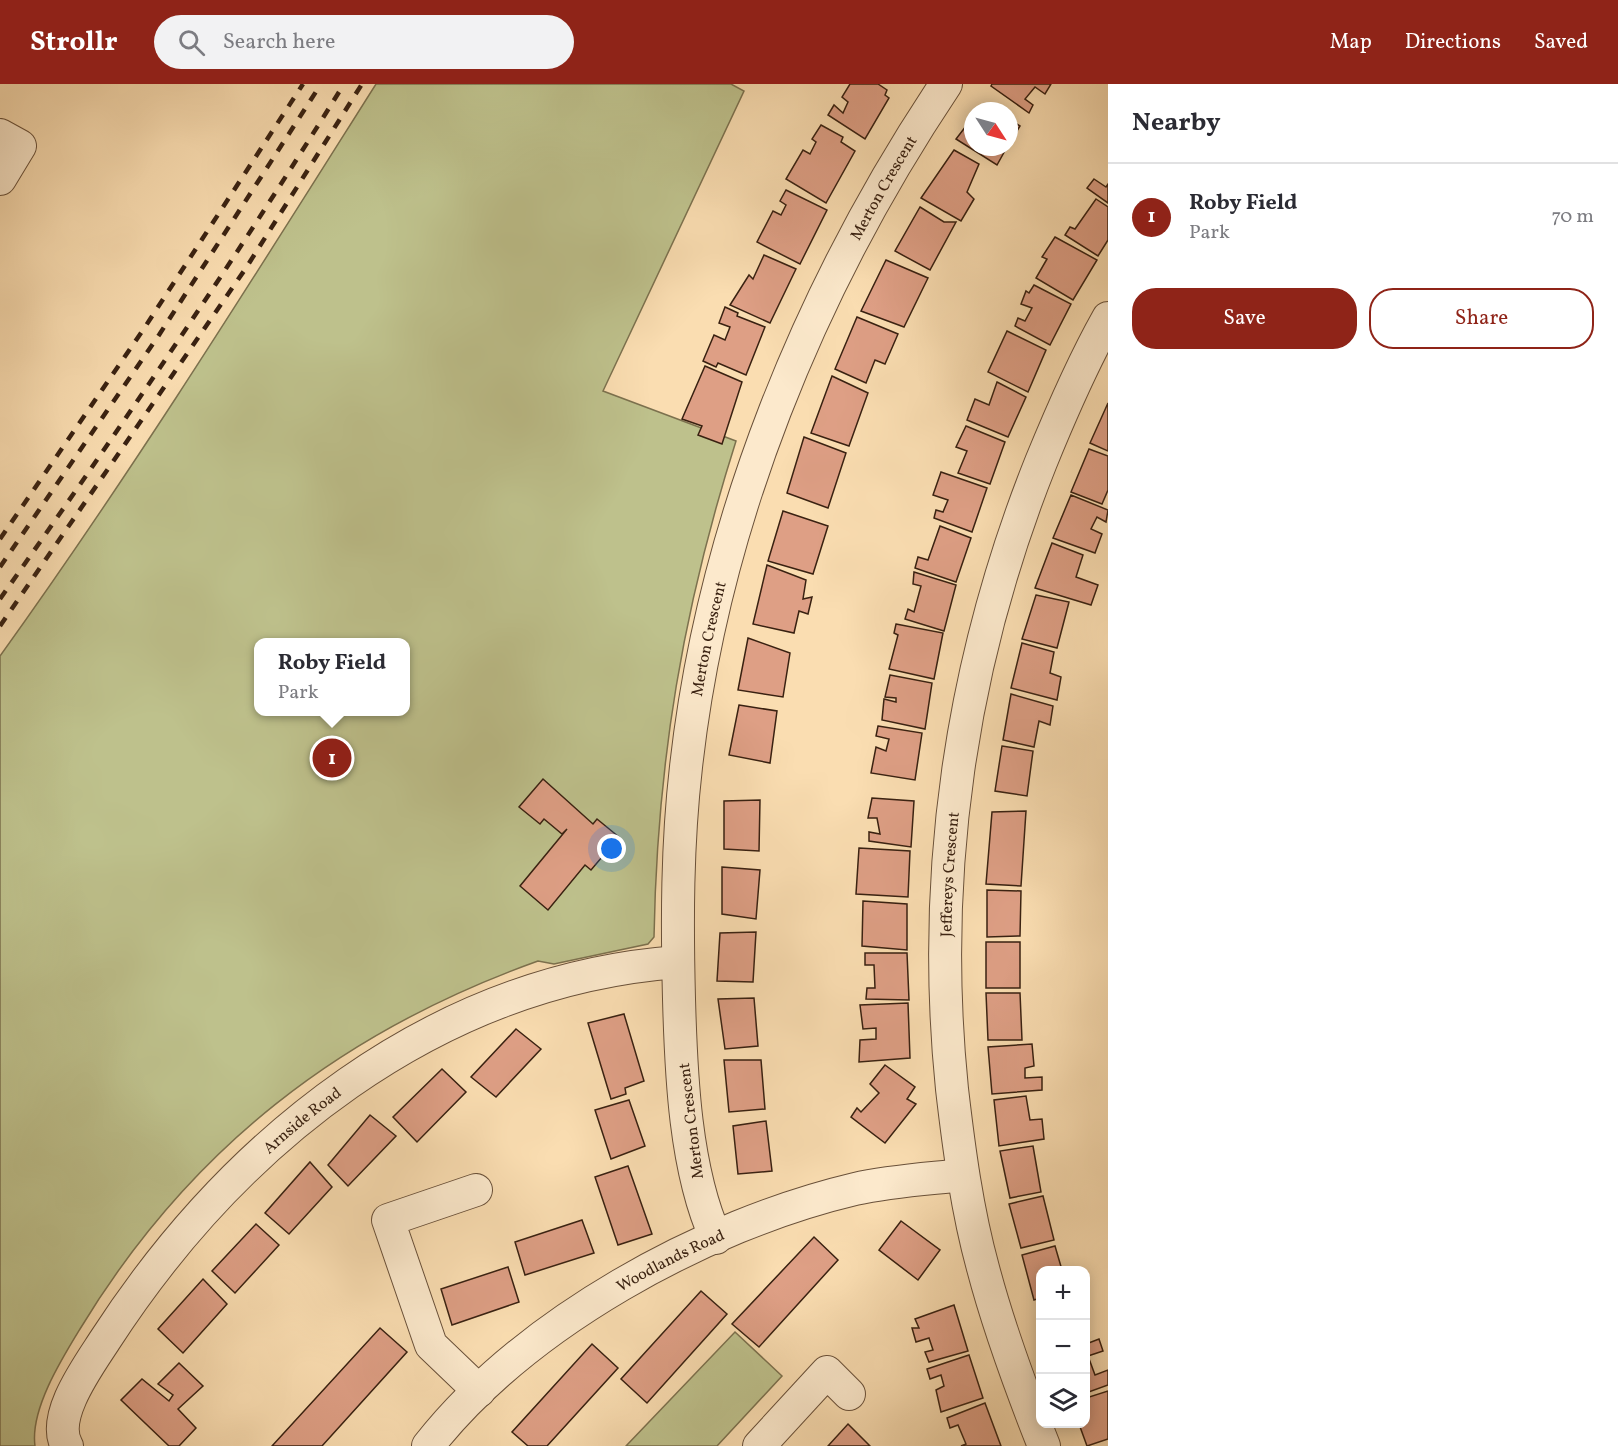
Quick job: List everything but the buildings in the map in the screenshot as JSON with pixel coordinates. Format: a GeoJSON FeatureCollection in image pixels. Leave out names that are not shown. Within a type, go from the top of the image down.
{"type":"FeatureCollection","features":[{"type":"Feature","properties":{"kind":"street","name":"Merton Crescent"},"geometry":{"type":"LineString","coordinates":[[716,1238],[705,1214],[697,1184],[680,1038],[678,962],[678,870],[687,756],[703,661],[744,499],[780,400],[815,316],[867,213],[946,84]]}},
{"type":"Feature","properties":{"kind":"street"},"geometry":{"type":"LineString","coordinates":[[0,135],[20,146],[0,179]]}},
{"type":"Feature","properties":{"kind":"street","name":"Jeffereys Crescent"},"geometry":{"type":"LineString","coordinates":[[1044,1446],[1023,1393],[983,1268],[963,1175],[949,1054],[944,913],[954,788],[980,645],[1007,552],[1056,425],[1108,318]]}},
{"type":"Feature","properties":{"kind":"street","name":"Arnside Road"},"geometry":{"type":"LineString","coordinates":[[67,1446],[61,1424],[70,1402],[97,1353],[138,1292],[215,1197],[248,1164],[317,1104],[414,1041],[498,1003],[585,975],[633,966],[678,962]]}},
{"type":"Feature","properties":{"kind":"street","name":"Woodlands Road"},"geometry":{"type":"LineString","coordinates":[[428,1446],[479,1391],[554,1330],[599,1298],[649,1270],[716,1238],[783,1211],[855,1189],[963,1175]]}},
{"type":"Feature","properties":{"kind":"street"},"geometry":{"type":"LineString","coordinates":[[476,1190],[388,1220],[431,1345],[479,1391]]}},
{"type":"Feature","properties":{"kind":"street"},"geometry":{"type":"LineString","coordinates":[[759,1446],[827,1372],[849,1394]]}},
{"type":"Feature","properties":{"kind":"green space"},"geometry":{"type":"Polygon","coordinates":[[[376,84],[731,84],[744,91],[603,391],[736,441],[701,564],[676,686],[661,809],[654,937],[648,944],[554,964],[538,961],[466,990],[398,1023],[335,1061],[276,1104],[221,1152],[170,1206],[123,1264],[64,1355],[48,1386],[37,1417],[35,1446],[0,1446],[0,656],[98,516],[376,84]]]}},
{"type":"Feature","properties":{"kind":"green space"},"geometry":{"type":"Polygon","coordinates":[[[735,1332],[782,1376],[717,1446],[626,1446],[735,1332]]]}},
{"type":"Feature","properties":{"kind":"railway"},"geometry":{"type":"LineString","coordinates":[[0,539],[145,327],[303,84]]}},
{"type":"Feature","properties":{"kind":"railway"},"geometry":{"type":"LineString","coordinates":[[0,567],[159,335],[321,84]]}},
{"type":"Feature","properties":{"kind":"railway"},"geometry":{"type":"LineString","coordinates":[[0,599],[176,344],[344,84]]}},
{"type":"Feature","properties":{"kind":"railway"},"geometry":{"type":"LineString","coordinates":[[0,626],[246,268],[362,84]]}},
{"type":"Feature","properties":{"kind":"place","name":"Roby Field"},"geometry":{"type":"Point","coordinates":[332,758]}}]}
